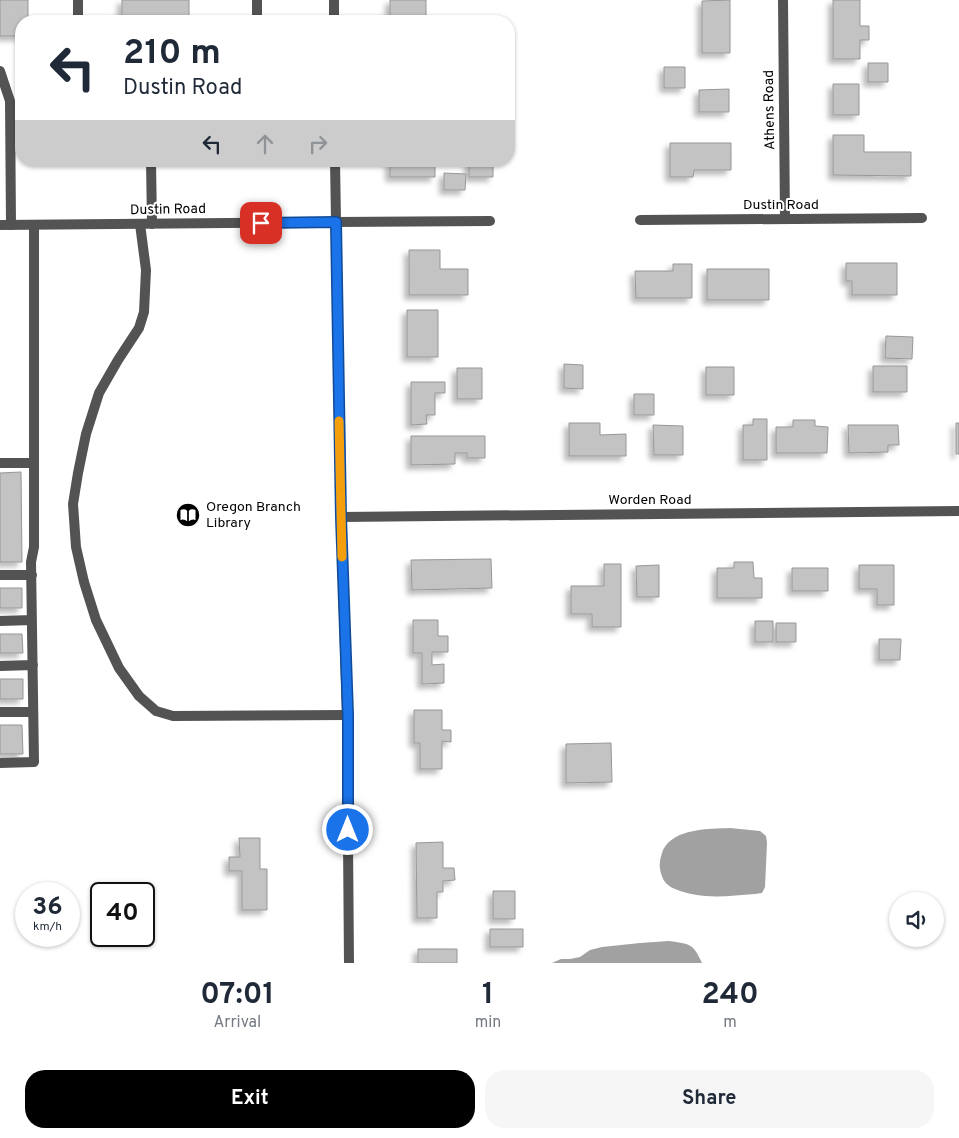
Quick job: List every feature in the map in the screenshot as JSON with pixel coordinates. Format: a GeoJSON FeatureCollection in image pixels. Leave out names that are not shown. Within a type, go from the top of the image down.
{"type":"FeatureCollection","features":[{"type":"Feature","properties":{"kind":"street"},"geometry":{"type":"LineString","coordinates":[[78,0],[78,15]]}},
{"type":"Feature","properties":{"kind":"street"},"geometry":{"type":"LineString","coordinates":[[256,0],[257,15]]}},
{"type":"Feature","properties":{"kind":"street"},"geometry":{"type":"LineString","coordinates":[[334,0],[334,15]]}},
{"type":"Feature","properties":{"kind":"street","name":"Athens Road"},"geometry":{"type":"LineString","coordinates":[[783,0],[785,219]]}},
{"type":"Feature","properties":{"kind":"street"},"geometry":{"type":"LineString","coordinates":[[0,71],[10,101],[11,225]]}},
{"type":"Feature","properties":{"kind":"street"},"geometry":{"type":"LineString","coordinates":[[150,167],[152,224]]}},
{"type":"Feature","properties":{"kind":"street"},"geometry":{"type":"LineString","coordinates":[[336,167],[341,517],[348,715],[349,963]]}},
{"type":"Feature","properties":{"kind":"street","name":"Dustin Road"},"geometry":{"type":"LineString","coordinates":[[640,220],[922,218]]}},
{"type":"Feature","properties":{"kind":"street","name":"Dustin Road"},"geometry":{"type":"LineString","coordinates":[[0,226],[490,221]]}},
{"type":"Feature","properties":{"kind":"street"},"geometry":{"type":"LineString","coordinates":[[140,224],[146,270],[144,312],[139,328],[99,393],[86,434],[74,504],[76,547],[84,582],[96,620],[119,668],[139,696],[156,711],[173,716],[348,715]]}},
{"type":"Feature","properties":{"kind":"street"},"geometry":{"type":"LineString","coordinates":[[0,763],[34,762],[32,562],[34,547],[34,225]]}},
{"type":"Feature","properties":{"kind":"street"},"geometry":{"type":"LineString","coordinates":[[0,463],[34,463]]}},
{"type":"Feature","properties":{"kind":"street","name":"Worden Road"},"geometry":{"type":"LineString","coordinates":[[341,517],[959,511]]}},
{"type":"Feature","properties":{"kind":"street"},"geometry":{"type":"LineString","coordinates":[[0,575],[32,575]]}},
{"type":"Feature","properties":{"kind":"street"},"geometry":{"type":"LineString","coordinates":[[0,621],[32,620]]}},
{"type":"Feature","properties":{"kind":"street"},"geometry":{"type":"LineString","coordinates":[[0,666],[32,665]]}},
{"type":"Feature","properties":{"kind":"street"},"geometry":{"type":"LineString","coordinates":[[0,712],[33,712]]}},
{"type":"Feature","properties":{"kind":"shaded area"},"geometry":{"type":"Polygon","coordinates":[[[730,828],[760,831],[766,836],[765,887],[762,893],[705,896],[685,892],[666,884],[662,876],[660,864],[663,850],[668,843],[675,837],[693,831],[730,828]]]}},
{"type":"Feature","properties":{"kind":"shaded area"},"geometry":{"type":"Polygon","coordinates":[[[669,941],[682,943],[693,948],[702,963],[552,963],[561,959],[580,957],[590,950],[602,947],[669,941]]]}},
{"type":"Feature","properties":{"kind":"building"},"geometry":{"type":"Polygon","coordinates":[[[0,0],[28,0],[28,15],[15,15],[15,36],[0,36],[0,0]]]}},
{"type":"Feature","properties":{"kind":"building"},"geometry":{"type":"Polygon","coordinates":[[[122,0],[189,0],[189,15],[122,15],[122,0]]]}},
{"type":"Feature","properties":{"kind":"building"},"geometry":{"type":"Polygon","coordinates":[[[390,0],[426,0],[426,15],[390,15],[390,0]]]}},
{"type":"Feature","properties":{"kind":"building"},"geometry":{"type":"Polygon","coordinates":[[[730,0],[730,53],[702,53],[702,1],[730,0]]]}},
{"type":"Feature","properties":{"kind":"building"},"geometry":{"type":"Polygon","coordinates":[[[833,0],[860,0],[860,26],[869,26],[869,40],[860,40],[860,59],[833,59],[833,0]]]}},
{"type":"Feature","properties":{"kind":"building"},"geometry":{"type":"Polygon","coordinates":[[[868,63],[888,63],[888,82],[868,82],[868,63]]]}},
{"type":"Feature","properties":{"kind":"building"},"geometry":{"type":"Polygon","coordinates":[[[664,67],[685,67],[685,88],[664,88],[664,67]]]}},
{"type":"Feature","properties":{"kind":"building"},"geometry":{"type":"Polygon","coordinates":[[[833,84],[859,84],[859,115],[833,115],[833,84]]]}},
{"type":"Feature","properties":{"kind":"building"},"geometry":{"type":"Polygon","coordinates":[[[729,89],[729,112],[699,112],[699,90],[729,89]]]}},
{"type":"Feature","properties":{"kind":"building"},"geometry":{"type":"Polygon","coordinates":[[[833,135],[864,135],[864,152],[911,152],[911,176],[833,175],[833,135]]]}},
{"type":"Feature","properties":{"kind":"building"},"geometry":{"type":"Polygon","coordinates":[[[670,143],[731,143],[731,170],[694,170],[693,177],[670,177],[670,143]]]}},
{"type":"Feature","properties":{"kind":"building"},"geometry":{"type":"Polygon","coordinates":[[[390,167],[435,167],[435,177],[390,177],[390,167]]]}},
{"type":"Feature","properties":{"kind":"building"},"geometry":{"type":"Polygon","coordinates":[[[469,167],[493,167],[493,177],[469,177],[469,167]]]}},
{"type":"Feature","properties":{"kind":"building"},"geometry":{"type":"Polygon","coordinates":[[[444,173],[466,174],[465,190],[444,190],[444,173]]]}},
{"type":"Feature","properties":{"kind":"building"},"geometry":{"type":"Polygon","coordinates":[[[409,250],[440,250],[440,269],[468,269],[468,295],[409,295],[409,250]]]}},
{"type":"Feature","properties":{"kind":"building"},"geometry":{"type":"Polygon","coordinates":[[[846,263],[897,263],[897,295],[852,295],[852,281],[846,281],[846,263]]]}},
{"type":"Feature","properties":{"kind":"building"},"geometry":{"type":"Polygon","coordinates":[[[673,264],[692,264],[692,298],[636,298],[635,271],[673,271],[673,264]]]}},
{"type":"Feature","properties":{"kind":"building"},"geometry":{"type":"Polygon","coordinates":[[[707,269],[769,269],[769,300],[707,300],[707,269]]]}},
{"type":"Feature","properties":{"kind":"building"},"geometry":{"type":"Polygon","coordinates":[[[407,310],[438,310],[438,357],[407,357],[407,310]]]}},
{"type":"Feature","properties":{"kind":"building"},"geometry":{"type":"Polygon","coordinates":[[[886,336],[913,337],[912,359],[885,358],[886,336]]]}},
{"type":"Feature","properties":{"kind":"building"},"geometry":{"type":"Polygon","coordinates":[[[564,364],[583,365],[583,389],[564,388],[564,364]]]}},
{"type":"Feature","properties":{"kind":"building"},"geometry":{"type":"Polygon","coordinates":[[[873,366],[907,366],[907,392],[873,392],[873,366]]]}},
{"type":"Feature","properties":{"kind":"building"},"geometry":{"type":"Polygon","coordinates":[[[706,367],[734,367],[734,395],[706,395],[706,367]]]}},
{"type":"Feature","properties":{"kind":"building"},"geometry":{"type":"Polygon","coordinates":[[[457,368],[482,368],[482,399],[457,399],[457,368]]]}},
{"type":"Feature","properties":{"kind":"building"},"geometry":{"type":"Polygon","coordinates":[[[411,382],[445,382],[445,393],[435,393],[435,415],[426,415],[427,424],[411,425],[411,382]]]}},
{"type":"Feature","properties":{"kind":"building"},"geometry":{"type":"Polygon","coordinates":[[[634,394],[654,394],[654,415],[634,415],[634,394]]]}},
{"type":"Feature","properties":{"kind":"building"},"geometry":{"type":"Polygon","coordinates":[[[753,419],[767,419],[767,460],[743,460],[743,425],[753,425],[753,419]]]}},
{"type":"Feature","properties":{"kind":"building"},"geometry":{"type":"Polygon","coordinates":[[[793,420],[815,420],[815,426],[828,427],[827,453],[776,453],[776,427],[793,427],[793,420]]]}},
{"type":"Feature","properties":{"kind":"building"},"geometry":{"type":"Polygon","coordinates":[[[569,423],[600,423],[600,435],[626,434],[626,456],[569,456],[569,423]]]}},
{"type":"Feature","properties":{"kind":"building"},"geometry":{"type":"Polygon","coordinates":[[[956,423],[959,423],[959,454],[956,454],[956,423]]]}},
{"type":"Feature","properties":{"kind":"building"},"geometry":{"type":"Polygon","coordinates":[[[653,425],[683,426],[683,455],[654,455],[653,425]]]}},
{"type":"Feature","properties":{"kind":"building"},"geometry":{"type":"Polygon","coordinates":[[[848,425],[898,425],[899,445],[888,445],[888,452],[849,453],[848,425]]]}},
{"type":"Feature","properties":{"kind":"building"},"geometry":{"type":"Polygon","coordinates":[[[411,436],[485,436],[485,458],[467,458],[467,453],[455,453],[455,464],[411,465],[411,436]]]}},
{"type":"Feature","properties":{"kind":"building"},"geometry":{"type":"Polygon","coordinates":[[[21,472],[22,562],[0,562],[0,473],[21,472]]]}},
{"type":"Feature","properties":{"kind":"building"},"geometry":{"type":"Polygon","coordinates":[[[491,559],[492,588],[412,590],[411,560],[491,559]]]}},
{"type":"Feature","properties":{"kind":"building"},"geometry":{"type":"Polygon","coordinates":[[[734,562],[753,562],[754,578],[762,578],[762,598],[717,598],[717,568],[734,568],[734,562]]]}},
{"type":"Feature","properties":{"kind":"building"},"geometry":{"type":"Polygon","coordinates":[[[604,564],[621,564],[621,627],[592,627],[592,614],[571,614],[571,586],[604,586],[604,564]]]}},
{"type":"Feature","properties":{"kind":"building"},"geometry":{"type":"Polygon","coordinates":[[[659,565],[659,597],[637,597],[636,566],[659,565]]]}},
{"type":"Feature","properties":{"kind":"building"},"geometry":{"type":"Polygon","coordinates":[[[859,565],[894,565],[894,605],[877,605],[877,589],[859,589],[859,565]]]}},
{"type":"Feature","properties":{"kind":"building"},"geometry":{"type":"Polygon","coordinates":[[[792,568],[828,568],[828,591],[792,591],[792,568]]]}},
{"type":"Feature","properties":{"kind":"building"},"geometry":{"type":"Polygon","coordinates":[[[0,588],[22,588],[22,608],[0,608],[0,588]]]}},
{"type":"Feature","properties":{"kind":"building"},"geometry":{"type":"Polygon","coordinates":[[[413,620],[438,620],[438,636],[448,636],[448,652],[432,652],[432,665],[444,664],[444,683],[422,684],[422,653],[413,653],[413,620]]]}},
{"type":"Feature","properties":{"kind":"building"},"geometry":{"type":"Polygon","coordinates":[[[755,621],[773,621],[773,642],[755,642],[755,621]]]}},
{"type":"Feature","properties":{"kind":"building"},"geometry":{"type":"Polygon","coordinates":[[[776,623],[796,623],[796,642],[776,642],[776,623]]]}},
{"type":"Feature","properties":{"kind":"building"},"geometry":{"type":"Polygon","coordinates":[[[0,634],[22,634],[23,653],[0,653],[0,634]]]}},
{"type":"Feature","properties":{"kind":"building"},"geometry":{"type":"Polygon","coordinates":[[[879,639],[901,639],[900,660],[879,660],[879,639]]]}},
{"type":"Feature","properties":{"kind":"building"},"geometry":{"type":"Polygon","coordinates":[[[0,679],[23,679],[23,699],[0,699],[0,679]]]}},
{"type":"Feature","properties":{"kind":"building"},"geometry":{"type":"Polygon","coordinates":[[[414,710],[442,710],[442,730],[451,730],[451,742],[442,741],[442,769],[420,769],[420,743],[414,743],[414,710]]]}},
{"type":"Feature","properties":{"kind":"building"},"geometry":{"type":"Polygon","coordinates":[[[0,725],[22,725],[23,754],[0,754],[0,725]]]}},
{"type":"Feature","properties":{"kind":"building"},"geometry":{"type":"Polygon","coordinates":[[[611,743],[612,782],[566,783],[566,744],[611,743]]]}},
{"type":"Feature","properties":{"kind":"building"},"geometry":{"type":"Polygon","coordinates":[[[239,838],[260,838],[260,869],[267,869],[267,910],[242,910],[242,871],[229,871],[229,857],[240,857],[239,838]]]}},
{"type":"Feature","properties":{"kind":"building"},"geometry":{"type":"Polygon","coordinates":[[[443,842],[443,868],[454,868],[455,880],[443,881],[443,892],[437,892],[437,918],[417,918],[416,843],[443,842]]]}},
{"type":"Feature","properties":{"kind":"building"},"geometry":{"type":"Polygon","coordinates":[[[493,891],[515,891],[515,919],[493,919],[493,891]]]}},
{"type":"Feature","properties":{"kind":"building"},"geometry":{"type":"Polygon","coordinates":[[[490,929],[523,929],[523,947],[490,947],[490,929]]]}},
{"type":"Feature","properties":{"kind":"building"},"geometry":{"type":"Polygon","coordinates":[[[418,949],[457,949],[457,963],[418,963],[418,949]]]}},
{"type":"Feature","properties":{"kind":"slow traffic"},"geometry":{"type":"LineString","coordinates":[[339,421],[342,557]]}},
{"type":"Feature","properties":{"kind":"place","name":"Oregon Branch Library"},"geometry":{"type":"Point","coordinates":[188,515]}},
{"type":"Feature","properties":{"kind":"route"},"geometry":{"type":"LineString","coordinates":[[261,223],[336,222],[341,517],[348,715],[348,830]]}}]}
